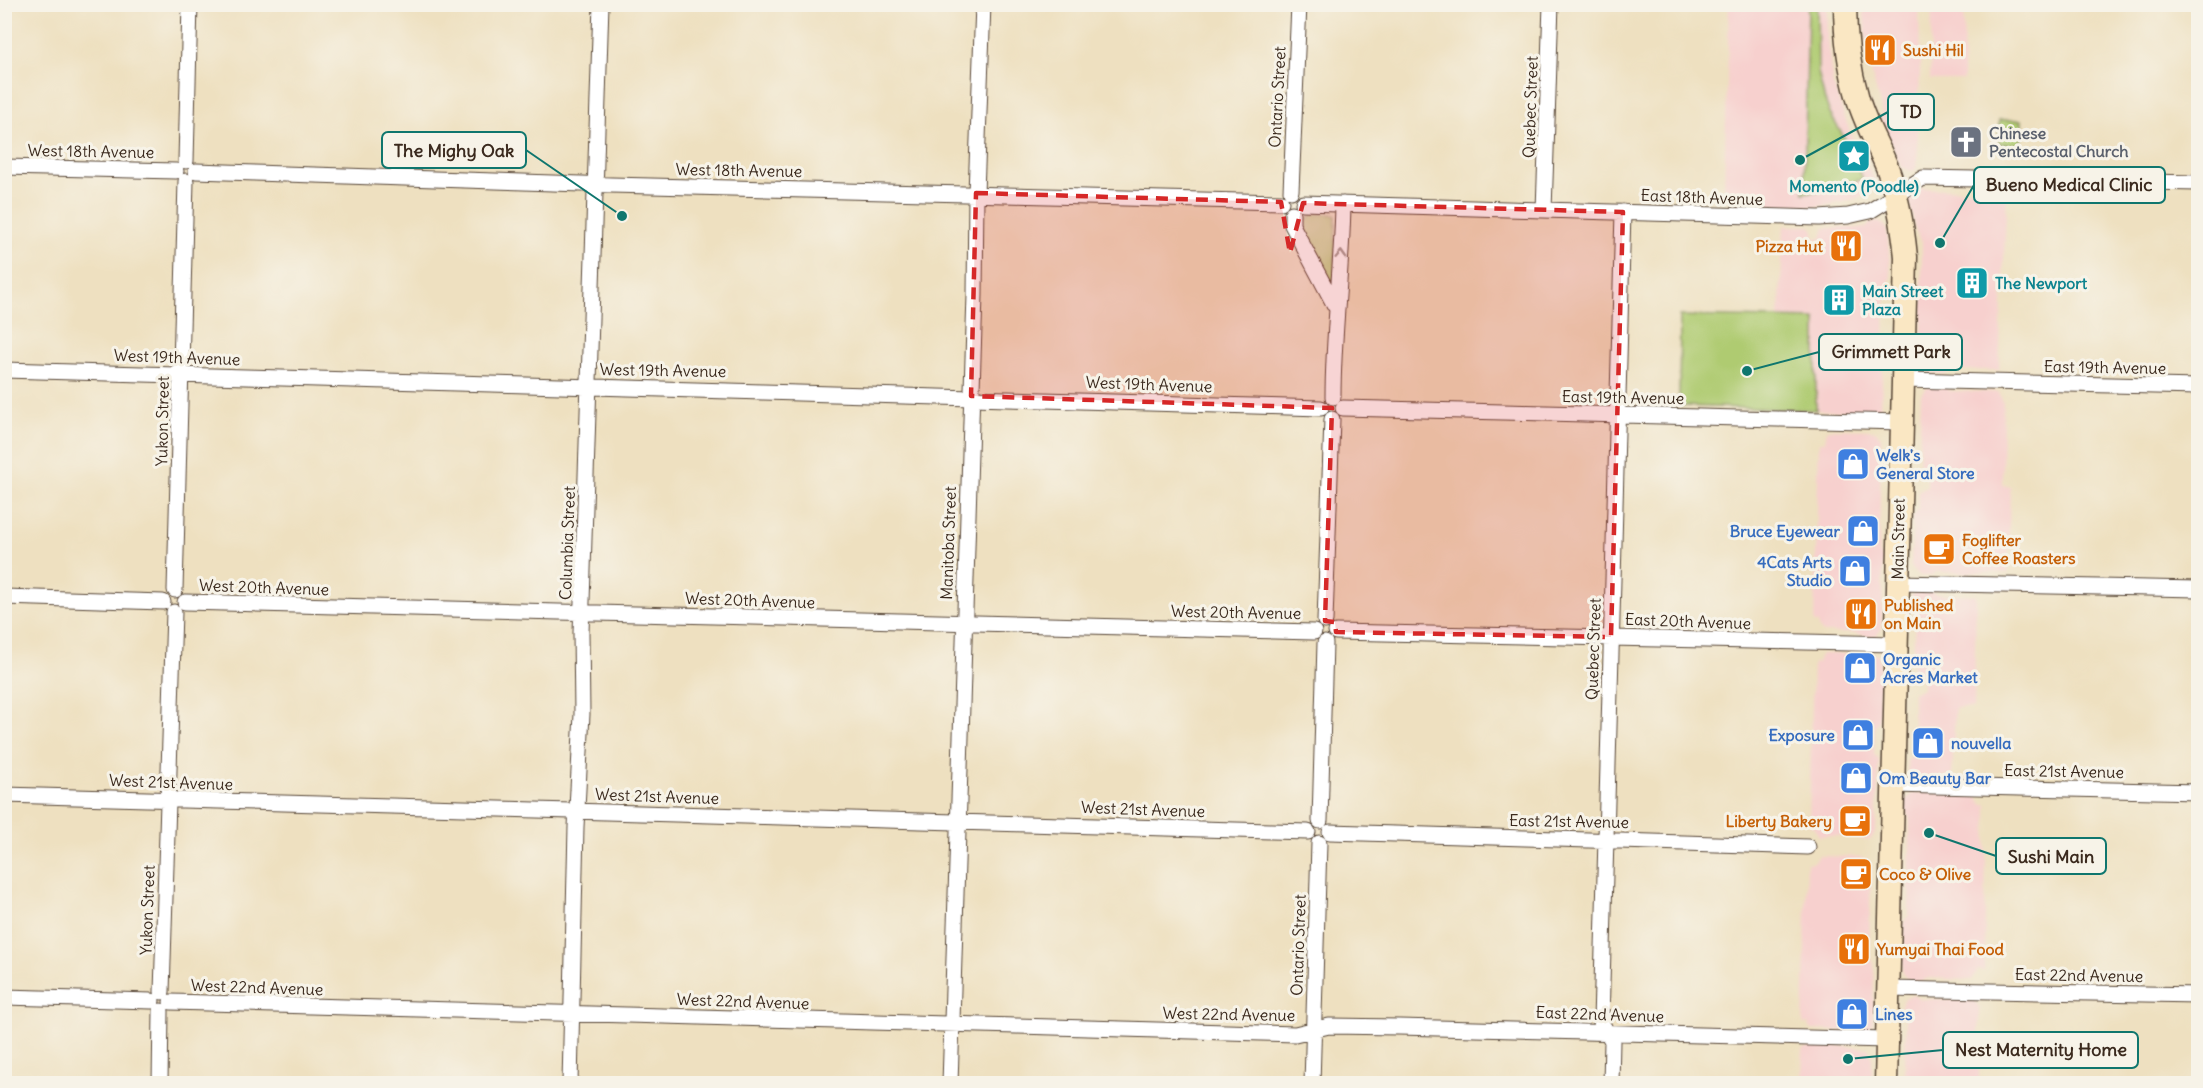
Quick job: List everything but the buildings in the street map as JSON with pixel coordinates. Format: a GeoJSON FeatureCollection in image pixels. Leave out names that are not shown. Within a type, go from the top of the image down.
{"type":"FeatureCollection","features":[{"type":"Feature","properties":{"kind":"main road","name":"Main Street"},"geometry":{"type":"LineString","coordinates":[[1845,4],[1847,48],[1854,85],[1859,103],[1896,194],[1906,256],[1886,1083]]}},
{"type":"Feature","properties":{"kind":"street","name":"Yukon Street"},"geometry":{"type":"LineString","coordinates":[[160,1083],[174,605],[165,594],[175,590],[190,4]]}},
{"type":"Feature","properties":{"kind":"street","name":"Columbia Street"},"geometry":{"type":"LineString","coordinates":[[570,1083],[576,811],[582,714],[582,613],[601,4]]}},
{"type":"Feature","properties":{"kind":"street","name":"Manitoba Street"},"geometry":{"type":"LineString","coordinates":[[950,1083],[983,4]]}},
{"type":"Feature","properties":{"kind":"street","name":"Ontario Street"},"geometry":{"type":"LineString","coordinates":[[1299,4],[1292,225],[1335,306]]}},
{"type":"Feature","properties":{"kind":"street","name":"Quebec Street"},"geometry":{"type":"LineString","coordinates":[[1544,210],[1551,4]]}},
{"type":"Feature","properties":{"kind":"street","name":"West 18th Avenue"},"geometry":{"type":"LineString","coordinates":[[4,167],[1292,202]]}},
{"type":"Feature","properties":{"kind":"street","name":"East 18th Avenue"},"geometry":{"type":"LineString","coordinates":[[1292,202],[1819,218],[1848,216],[1870,211],[1923,178],[2199,183]]}},
{"type":"Feature","properties":{"kind":"street","name":"Ontario Street"},"geometry":{"type":"LineString","coordinates":[[1312,1083],[1335,306],[1340,287],[1343,204]]}},
{"type":"Feature","properties":{"kind":"street","name":"Quebec Street"},"geometry":{"type":"LineString","coordinates":[[1611,1083],[1612,1041],[1601,1023],[1623,212]]}},
{"type":"Feature","properties":{"kind":"street","name":"West 19th Avenue"},"geometry":{"type":"LineString","coordinates":[[4,370],[1332,408]]}},
{"type":"Feature","properties":{"kind":"street","name":"East 19th Avenue"},"geometry":{"type":"LineString","coordinates":[[1903,380],[2199,387]]}},
{"type":"Feature","properties":{"kind":"street","name":"East 19th Avenue"},"geometry":{"type":"LineString","coordinates":[[1332,408],[1901,422]]}},
{"type":"Feature","properties":{"kind":"street"},"geometry":{"type":"LineString","coordinates":[[1897,583],[2199,589]]}},
{"type":"Feature","properties":{"kind":"street","name":"West 20th Avenue"},"geometry":{"type":"LineString","coordinates":[[4,597],[174,605],[1325,632]]}},
{"type":"Feature","properties":{"kind":"street","name":"East 20th Avenue"},"geometry":{"type":"LineString","coordinates":[[1325,632],[1896,644]]}},
{"type":"Feature","properties":{"kind":"street","name":"East 21st Avenue"},"geometry":{"type":"LineString","coordinates":[[1892,785],[2199,792]]}},
{"type":"Feature","properties":{"kind":"street","name":"West 21st Avenue"},"geometry":{"type":"LineString","coordinates":[[4,795],[1319,832]]}},
{"type":"Feature","properties":{"kind":"street","name":"East 21st Avenue"},"geometry":{"type":"LineString","coordinates":[[1319,832],[1808,847]]}},
{"type":"Feature","properties":{"kind":"street","name":"East 22nd Avenue"},"geometry":{"type":"LineString","coordinates":[[1888,989],[2199,995]]}},
{"type":"Feature","properties":{"kind":"street","name":"West 22nd Avenue"},"geometry":{"type":"LineString","coordinates":[[4,997],[1295,1034],[1314,1030]]}},
{"type":"Feature","properties":{"kind":"street","name":"East 22nd Avenue"},"geometry":{"type":"LineString","coordinates":[[1314,1030],[1329,1026],[1388,1026],[1886,1040]]}},
{"type":"Feature","properties":{"kind":"highlighted area"},"geometry":{"type":"Polygon","coordinates":[[[976,193],[1281,202],[1290,253],[1303,203],[1623,212],[1611,637],[1336,632],[1335,622],[1325,621],[1332,408],[971,396],[976,193]]]}},
{"type":"Feature","properties":{"kind":"shaded area"},"geometry":{"type":"Polygon","coordinates":[[[1729,5],[1827,5],[1827,38],[1833,85],[1852,137],[1875,181],[1873,191],[1845,202],[1815,207],[1734,205],[1729,196],[1724,196],[1729,5]]]}},
{"type":"Feature","properties":{"kind":"shaded area"},"geometry":{"type":"Polygon","coordinates":[[[1863,5],[1919,5],[1920,71],[1915,170],[1911,171],[1901,167],[1880,119],[1882,112],[1868,60],[1863,5]]]}},
{"type":"Feature","properties":{"kind":"shaded area"},"geometry":{"type":"Polygon","coordinates":[[[1932,5],[1964,5],[1963,80],[1930,80],[1932,5]]]}},
{"type":"Feature","properties":{"kind":"shaded area","name":"The Newport"},"geometry":{"type":"Polygon","coordinates":[[[1917,188],[2007,191],[1999,370],[1951,370],[1945,374],[1930,373],[1922,367],[1922,242],[1915,229],[1909,200],[1910,194],[1917,188]]]}},
{"type":"Feature","properties":{"kind":"shaded area"},"geometry":{"type":"Polygon","coordinates":[[[1878,221],[1887,229],[1891,278],[1886,289],[1881,408],[1870,413],[1816,410],[1816,319],[1779,318],[1784,226],[1810,226],[1814,230],[1814,238],[1822,238],[1825,228],[1866,228],[1871,222],[1878,221]]]}},
{"type":"Feature","properties":{"kind":"shaded area"},"geometry":{"type":"Polygon","coordinates":[[[1930,387],[1945,387],[1950,391],[1999,392],[2003,402],[2002,485],[2010,486],[2008,573],[1936,572],[1930,576],[1920,576],[1911,567],[1913,517],[1918,509],[1918,491],[1927,486],[1927,477],[1919,473],[1921,394],[1930,387]]]}},
{"type":"Feature","properties":{"kind":"shaded area"},"geometry":{"type":"Polygon","coordinates":[[[1827,429],[1872,430],[1881,437],[1879,552],[1883,559],[1882,628],[1877,635],[1870,637],[1855,633],[1824,633],[1820,630],[1818,623],[1814,623],[1819,442],[1825,442],[1827,429]]]}},
{"type":"Feature","properties":{"kind":"shaded area"},"geometry":{"type":"Polygon","coordinates":[[[1930,590],[1934,594],[1976,595],[1974,708],[1955,708],[1952,776],[1914,778],[1908,774],[1907,761],[1913,753],[1913,693],[1922,688],[1922,680],[1913,674],[1915,614],[1911,609],[1911,596],[1916,591],[1930,590]]]}},
{"type":"Feature","properties":{"kind":"shaded area"},"geometry":{"type":"Polygon","coordinates":[[[1866,652],[1878,655],[1880,663],[1879,720],[1875,726],[1874,754],[1879,760],[1876,830],[1872,838],[1867,840],[1859,840],[1853,836],[1819,836],[1813,826],[1809,826],[1813,663],[1817,663],[1822,654],[1862,654],[1866,652]]]}},
{"type":"Feature","properties":{"kind":"shaded area"},"geometry":{"type":"Polygon","coordinates":[[[1927,792],[1978,796],[1982,804],[1987,804],[1984,971],[1978,970],[1972,980],[1928,978],[1922,981],[1912,981],[1902,973],[1904,922],[1909,915],[1910,817],[1906,811],[1906,800],[1911,794],[1927,792]]]}},
{"type":"Feature","properties":{"kind":"shaded area"},"geometry":{"type":"Polygon","coordinates":[[[1819,856],[1861,857],[1866,859],[1871,866],[1869,954],[1874,964],[1873,1023],[1866,1031],[1812,1030],[1808,1024],[1803,1025],[1807,863],[1812,863],[1819,856]]]}},
{"type":"Feature","properties":{"kind":"shaded area"},"geometry":{"type":"Polygon","coordinates":[[[1914,995],[1922,999],[1974,999],[1979,1008],[1979,1083],[1905,1083],[1906,1016],[1901,1011],[1901,1005],[1904,999],[1914,995]]]}},
{"type":"Feature","properties":{"kind":"shaded area"},"geometry":{"type":"Polygon","coordinates":[[[1811,1045],[1868,1048],[1872,1057],[1872,1083],[1802,1084],[1803,1048],[1811,1045]]]}},
{"type":"Feature","properties":{"kind":"green space"},"geometry":{"type":"Polygon","coordinates":[[[1808,5],[1817,5],[1818,72],[1824,97],[1830,114],[1848,144],[1863,179],[1832,189],[1804,193],[1808,5]]]}},
{"type":"Feature","properties":{"kind":"green space"},"geometry":{"type":"Polygon","coordinates":[[[1999,120],[2022,120],[2021,144],[1999,144],[1999,120]]]}},
{"type":"Feature","properties":{"kind":"green space"},"geometry":{"type":"Polygon","coordinates":[[[1314,214],[1336,216],[1335,281],[1331,282],[1306,231],[1306,220],[1314,214]]]}},
{"type":"Feature","properties":{"kind":"green space"},"geometry":{"type":"Polygon","coordinates":[[[1680,316],[1816,319],[1816,410],[1679,406],[1680,316]]]}},
{"type":"Feature","properties":{"kind":"place","name":"Sushi Hil"},"geometry":{"type":"Point","coordinates":[1880,50]}},
{"type":"Feature","properties":{"kind":"place","name":"Chinese Pentecostal Church"},"geometry":{"type":"Point","coordinates":[1966,142]}},
{"type":"Feature","properties":{"kind":"place","name":"Momento (Poodle)"},"geometry":{"type":"Point","coordinates":[1854,156]}},
{"type":"Feature","properties":{"kind":"place","name":"TD"},"geometry":{"type":"Point","coordinates":[1800,160]}},
{"type":"Feature","properties":{"kind":"place","name":"The Mighy Oak"},"geometry":{"type":"Point","coordinates":[622,216]}},
{"type":"Feature","properties":{"kind":"place","name":"Bueno Medical Clinic"},"geometry":{"type":"Point","coordinates":[1940,243]}},
{"type":"Feature","properties":{"kind":"place","name":"Pizza Hut"},"geometry":{"type":"Point","coordinates":[1846,246]}},
{"type":"Feature","properties":{"kind":"place","name":"The Newport"},"geometry":{"type":"Point","coordinates":[1972,283]}},
{"type":"Feature","properties":{"kind":"place","name":"Main Street Plaza"},"geometry":{"type":"Point","coordinates":[1839,300]}},
{"type":"Feature","properties":{"kind":"place","name":"Grimmett Park"},"geometry":{"type":"Point","coordinates":[1747,371]}},
{"type":"Feature","properties":{"kind":"place","name":"Welk's General Store"},"geometry":{"type":"Point","coordinates":[1853,464]}},
{"type":"Feature","properties":{"kind":"place","name":"Bruce Eyewear"},"geometry":{"type":"Point","coordinates":[1863,531]}},
{"type":"Feature","properties":{"kind":"place","name":"Foglifter Coffee Roasters"},"geometry":{"type":"Point","coordinates":[1939,549]}},
{"type":"Feature","properties":{"kind":"place","name":"4Cats Arts Studio"},"geometry":{"type":"Point","coordinates":[1855,571]}},
{"type":"Feature","properties":{"kind":"place","name":"Published on Main"},"geometry":{"type":"Point","coordinates":[1861,614]}},
{"type":"Feature","properties":{"kind":"place","name":"Organic Acres Market"},"geometry":{"type":"Point","coordinates":[1860,668]}},
{"type":"Feature","properties":{"kind":"place","name":"Exposure"},"geometry":{"type":"Point","coordinates":[1858,735]}},
{"type":"Feature","properties":{"kind":"place","name":"nouvella"},"geometry":{"type":"Point","coordinates":[1928,743]}},
{"type":"Feature","properties":{"kind":"place","name":"Om Beauty Bar"},"geometry":{"type":"Point","coordinates":[1856,778]}},
{"type":"Feature","properties":{"kind":"place","name":"Liberty Bakery"},"geometry":{"type":"Point","coordinates":[1855,821]}},
{"type":"Feature","properties":{"kind":"place","name":"Sushi Main"},"geometry":{"type":"Point","coordinates":[1929,833]}},
{"type":"Feature","properties":{"kind":"place","name":"Coco & Olive"},"geometry":{"type":"Point","coordinates":[1856,874]}},
{"type":"Feature","properties":{"kind":"place","name":"Yumyai Thai Food"},"geometry":{"type":"Point","coordinates":[1854,949]}},
{"type":"Feature","properties":{"kind":"place","name":"Lines"},"geometry":{"type":"Point","coordinates":[1852,1014]}},
{"type":"Feature","properties":{"kind":"place","name":"Nest Maternity Home"},"geometry":{"type":"Point","coordinates":[1848,1059]}}]}
